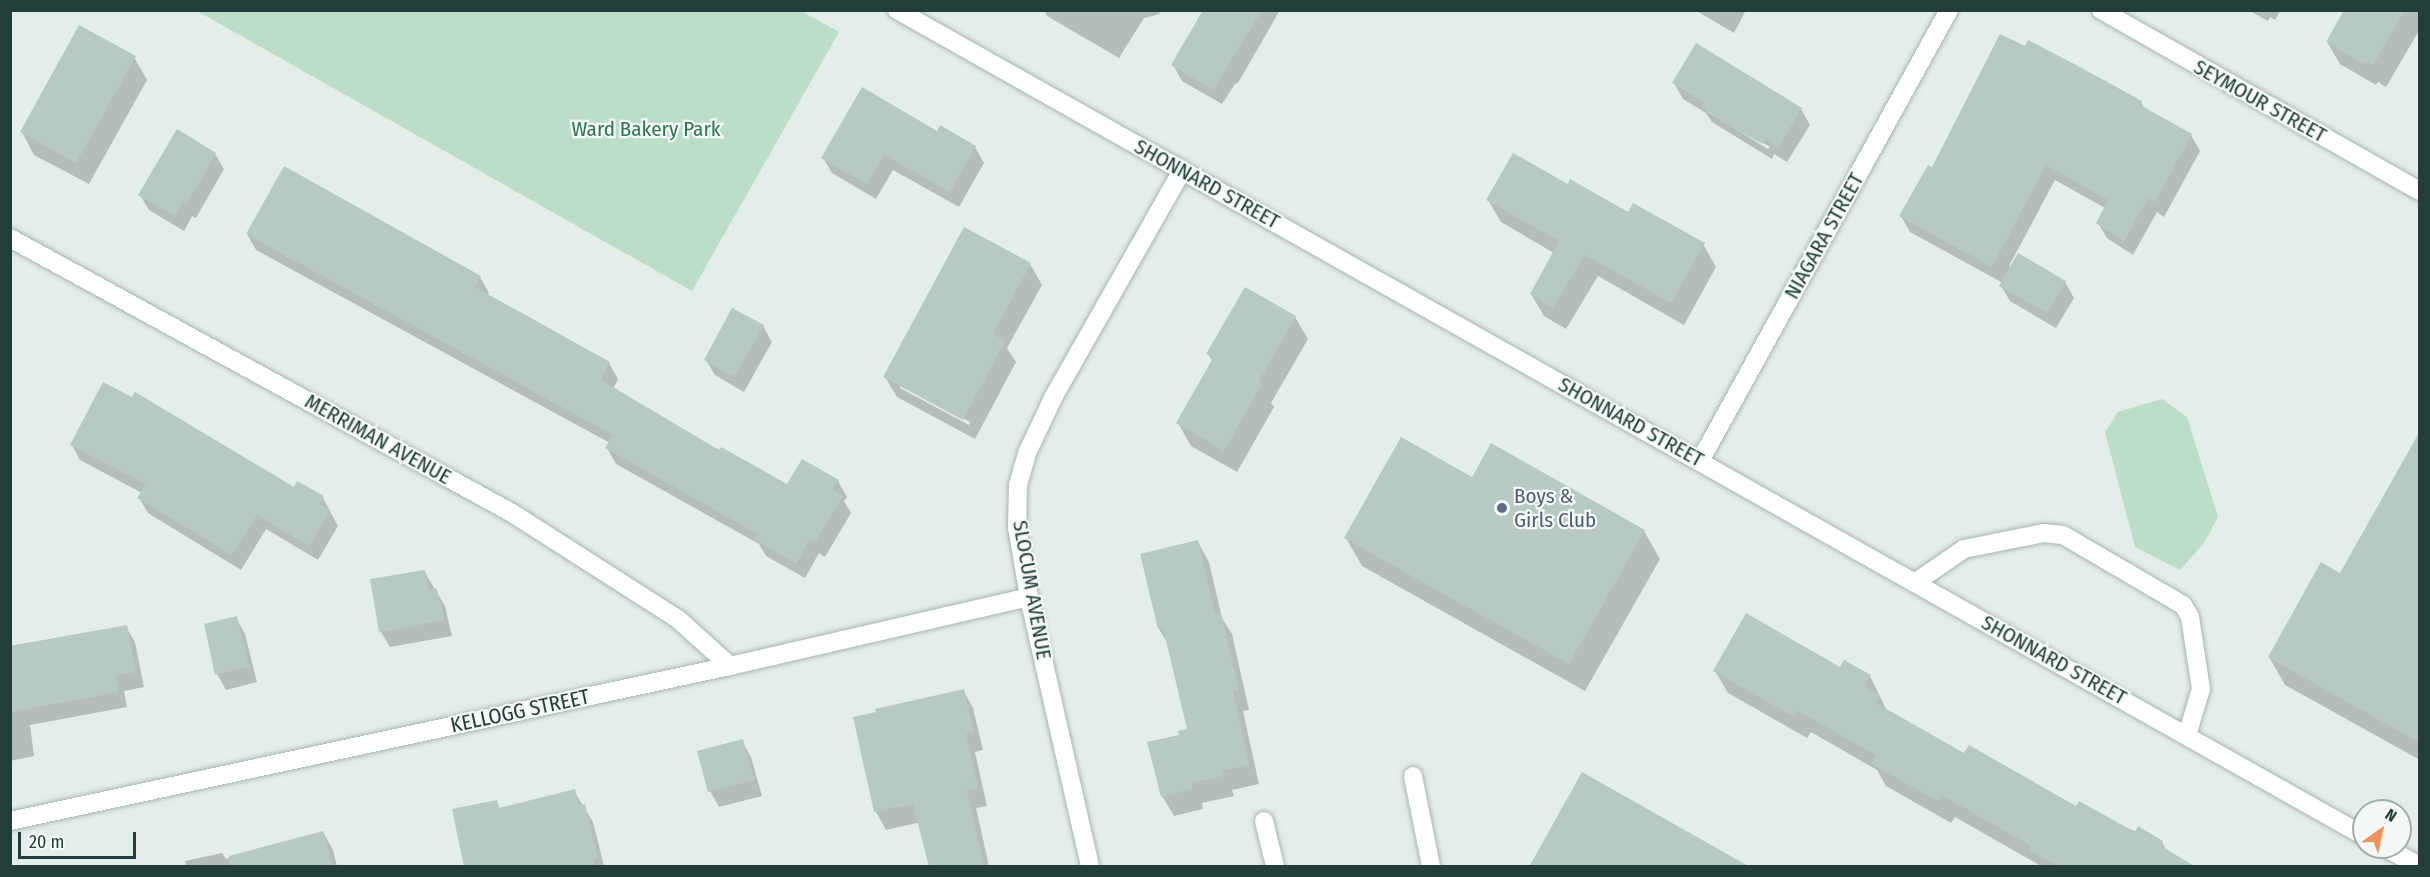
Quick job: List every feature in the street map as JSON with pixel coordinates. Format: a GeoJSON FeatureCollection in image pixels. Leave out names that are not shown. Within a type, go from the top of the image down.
{"type":"FeatureCollection","features":[{"type":"Feature","properties":{"kind":"street","name":"NIAGARA STREET"},"geometry":{"type":"LineString","coordinates":[[1700,460],[1948,10]]}},
{"type":"Feature","properties":{"kind":"street","name":"SEYMOUR STREET"},"geometry":{"type":"LineString","coordinates":[[2101,10],[2420,191]]}},
{"type":"Feature","properties":{"kind":"street","name":"SHONNARD STREET"},"geometry":{"type":"LineString","coordinates":[[906,13],[1182,171],[1700,460],[2352,829]]}},
{"type":"Feature","properties":{"kind":"street","name":"SLOCUM AVENUE"},"geometry":{"type":"LineString","coordinates":[[1090,867],[1029,597],[1017,527],[1018,485],[1028,451],[1054,396],[1182,171]]}},
{"type":"Feature","properties":{"kind":"street","name":"MERRIMAN AVENUE"},"geometry":{"type":"LineString","coordinates":[[10,237],[512,513],[680,620],[730,666]]}},
{"type":"Feature","properties":{"kind":"street"},"geometry":{"type":"LineString","coordinates":[[1916,582],[1964,549],[2044,533],[2063,535],[2183,604],[2190,617],[2201,689],[2187,735]]}},
{"type":"Feature","properties":{"kind":"street","name":"KELLOGG STREET"},"geometry":{"type":"LineString","coordinates":[[10,821],[730,666],[1029,597]]}},
{"type":"Feature","properties":{"kind":"street"},"geometry":{"type":"LineString","coordinates":[[1413,776],[1431,867]]}},
{"type":"Feature","properties":{"kind":"street"},"geometry":{"type":"LineString","coordinates":[[1264,821],[1275,867]]}},
{"type":"Feature","properties":{"kind":"street"},"geometry":{"type":"LineString","coordinates":[[2405,859],[2419,867]]}},
{"type":"Feature","properties":{"kind":"green space","name":"Ward Bakery Park"},"geometry":{"type":"Polygon","coordinates":[[[197,11],[801,11],[839,32],[692,291],[197,11]]]}},
{"type":"Feature","properties":{"kind":"green space"},"geometry":{"type":"Polygon","coordinates":[[[2162,399],[2187,417],[2218,517],[2204,543],[2180,570],[2135,547],[2105,432],[2118,412],[2162,399]]]}},
{"type":"Feature","properties":{"kind":"building"},"geometry":{"type":"Polygon","coordinates":[[[1203,10],[1262,10],[1213,90],[1171,65],[1203,10]]]}},
{"type":"Feature","properties":{"kind":"building"},"geometry":{"type":"Polygon","coordinates":[[[2344,10],[2405,10],[2373,65],[2365,61],[2363,64],[2326,42],[2344,10]]]}},
{"type":"Feature","properties":{"kind":"building"},"geometry":{"type":"Polygon","coordinates":[[[79,25],[136,56],[76,163],[20,132],[79,25]]]}},
{"type":"Feature","properties":{"kind":"building"},"geometry":{"type":"Polygon","coordinates":[[[2000,34],[2025,46],[2028,40],[2076,65],[2142,101],[2140,105],[2192,134],[2155,202],[2148,198],[2124,241],[2096,223],[2108,200],[2046,165],[1992,267],[1899,216],[1928,165],[1932,167],[2000,34]]]}},
{"type":"Feature","properties":{"kind":"building"},"geometry":{"type":"Polygon","coordinates":[[[1696,43],[1802,108],[1778,147],[1765,139],[1763,144],[1724,123],[1701,106],[1704,102],[1672,83],[1696,43]]]}},
{"type":"Feature","properties":{"kind":"building"},"geometry":{"type":"Polygon","coordinates":[[[862,87],[937,131],[940,125],[976,146],[950,192],[884,155],[867,184],[821,158],[862,87]]]}},
{"type":"Feature","properties":{"kind":"building"},"geometry":{"type":"Polygon","coordinates":[[[177,129],[216,153],[187,204],[183,201],[175,216],[138,195],[177,129]]]}},
{"type":"Feature","properties":{"kind":"building"},"geometry":{"type":"Polygon","coordinates":[[[1513,153],[1568,184],[1570,179],[1628,212],[1633,203],[1705,243],[1671,303],[1585,255],[1553,308],[1530,294],[1559,241],[1486,200],[1513,153]]]}},
{"type":"Feature","properties":{"kind":"building"},"geometry":{"type":"Polygon","coordinates":[[[284,166],[481,276],[475,287],[610,362],[601,380],[719,450],[721,447],[787,484],[802,459],[839,480],[833,490],[843,496],[815,542],[810,539],[796,564],[755,540],[758,534],[605,448],[613,435],[246,234],[284,166]]]}},
{"type":"Feature","properties":{"kind":"building"},"geometry":{"type":"Polygon","coordinates":[[[964,227],[1031,263],[993,334],[1005,341],[963,420],[883,377],[964,227]]]}},
{"type":"Feature","properties":{"kind":"building"},"geometry":{"type":"Polygon","coordinates":[[[2018,253],[2066,281],[2047,313],[1999,286],[2018,253]]]}},
{"type":"Feature","properties":{"kind":"building"},"geometry":{"type":"Polygon","coordinates":[[[1245,287],[1296,316],[1259,381],[1262,384],[1224,451],[1176,423],[1213,358],[1206,354],[1245,287]]]}},
{"type":"Feature","properties":{"kind":"building"},"geometry":{"type":"Polygon","coordinates":[[[732,308],[764,325],[734,377],[704,360],[732,308]]]}},
{"type":"Feature","properties":{"kind":"building"},"geometry":{"type":"Polygon","coordinates":[[[103,382],[132,397],[135,392],[294,487],[297,481],[324,496],[320,504],[330,510],[309,546],[257,515],[232,555],[137,498],[146,484],[70,445],[103,382]]]}},
{"type":"Feature","properties":{"kind":"building"},"geometry":{"type":"Polygon","coordinates":[[[2420,431],[2420,743],[2268,657],[2321,562],[2340,573],[2420,431]]]}},
{"type":"Feature","properties":{"kind":"building"},"geometry":{"type":"Polygon","coordinates":[[[1401,437],[1472,477],[1491,443],[1645,530],[1569,664],[1344,538],[1401,437]]]}},
{"type":"Feature","properties":{"kind":"building"},"geometry":{"type":"Polygon","coordinates":[[[1198,540],[1215,614],[1221,613],[1239,690],[1233,691],[1249,765],[1222,771],[1223,776],[1192,783],[1193,789],[1161,797],[1147,742],[1179,735],[1178,731],[1187,729],[1163,628],[1158,629],[1140,554],[1198,540]]]}},
{"type":"Feature","properties":{"kind":"building"},"geometry":{"type":"Polygon","coordinates":[[[425,570],[429,590],[437,589],[445,620],[379,632],[370,579],[425,570]]]}},
{"type":"Feature","properties":{"kind":"building"},"geometry":{"type":"Polygon","coordinates":[[[1746,613],[1840,667],[1844,660],[1871,675],[1864,686],[1880,696],[1876,703],[1964,753],[1969,745],[2076,806],[2079,801],[2135,832],[2138,826],[2163,841],[2161,846],[2196,867],[2059,867],[2029,850],[2031,846],[1942,795],[1938,801],[1871,764],[1876,755],[1798,711],[1794,717],[1713,671],[1746,613]]]}},
{"type":"Feature","properties":{"kind":"building"},"geometry":{"type":"Polygon","coordinates":[[[237,616],[249,667],[215,675],[204,624],[237,616]]]}},
{"type":"Feature","properties":{"kind":"building"},"geometry":{"type":"Polygon","coordinates":[[[127,625],[136,672],[116,675],[119,692],[10,712],[10,646],[127,625]]]}},
{"type":"Feature","properties":{"kind":"building"},"geometry":{"type":"Polygon","coordinates":[[[964,689],[974,732],[966,734],[978,788],[967,790],[984,867],[929,867],[913,804],[874,812],[853,717],[876,712],[875,709],[964,689]]]}},
{"type":"Feature","properties":{"kind":"building"},"geometry":{"type":"Polygon","coordinates":[[[743,739],[754,780],[708,792],[697,751],[743,739]]]}},
{"type":"Feature","properties":{"kind":"building"},"geometry":{"type":"Polygon","coordinates":[[[1582,772],[1750,867],[1529,867],[1582,772]]]}},
{"type":"Feature","properties":{"kind":"building"},"geometry":{"type":"Polygon","coordinates":[[[575,789],[579,806],[585,804],[598,857],[593,858],[595,867],[464,867],[452,809],[497,800],[499,808],[575,789]]]}},
{"type":"Feature","properties":{"kind":"building"},"geometry":{"type":"Polygon","coordinates":[[[323,831],[333,867],[230,867],[229,856],[323,831]]]}},
{"type":"Feature","properties":{"kind":"place","name":"Boys & Girls Club"},"geometry":{"type":"Point","coordinates":[1502,508]}}]}
